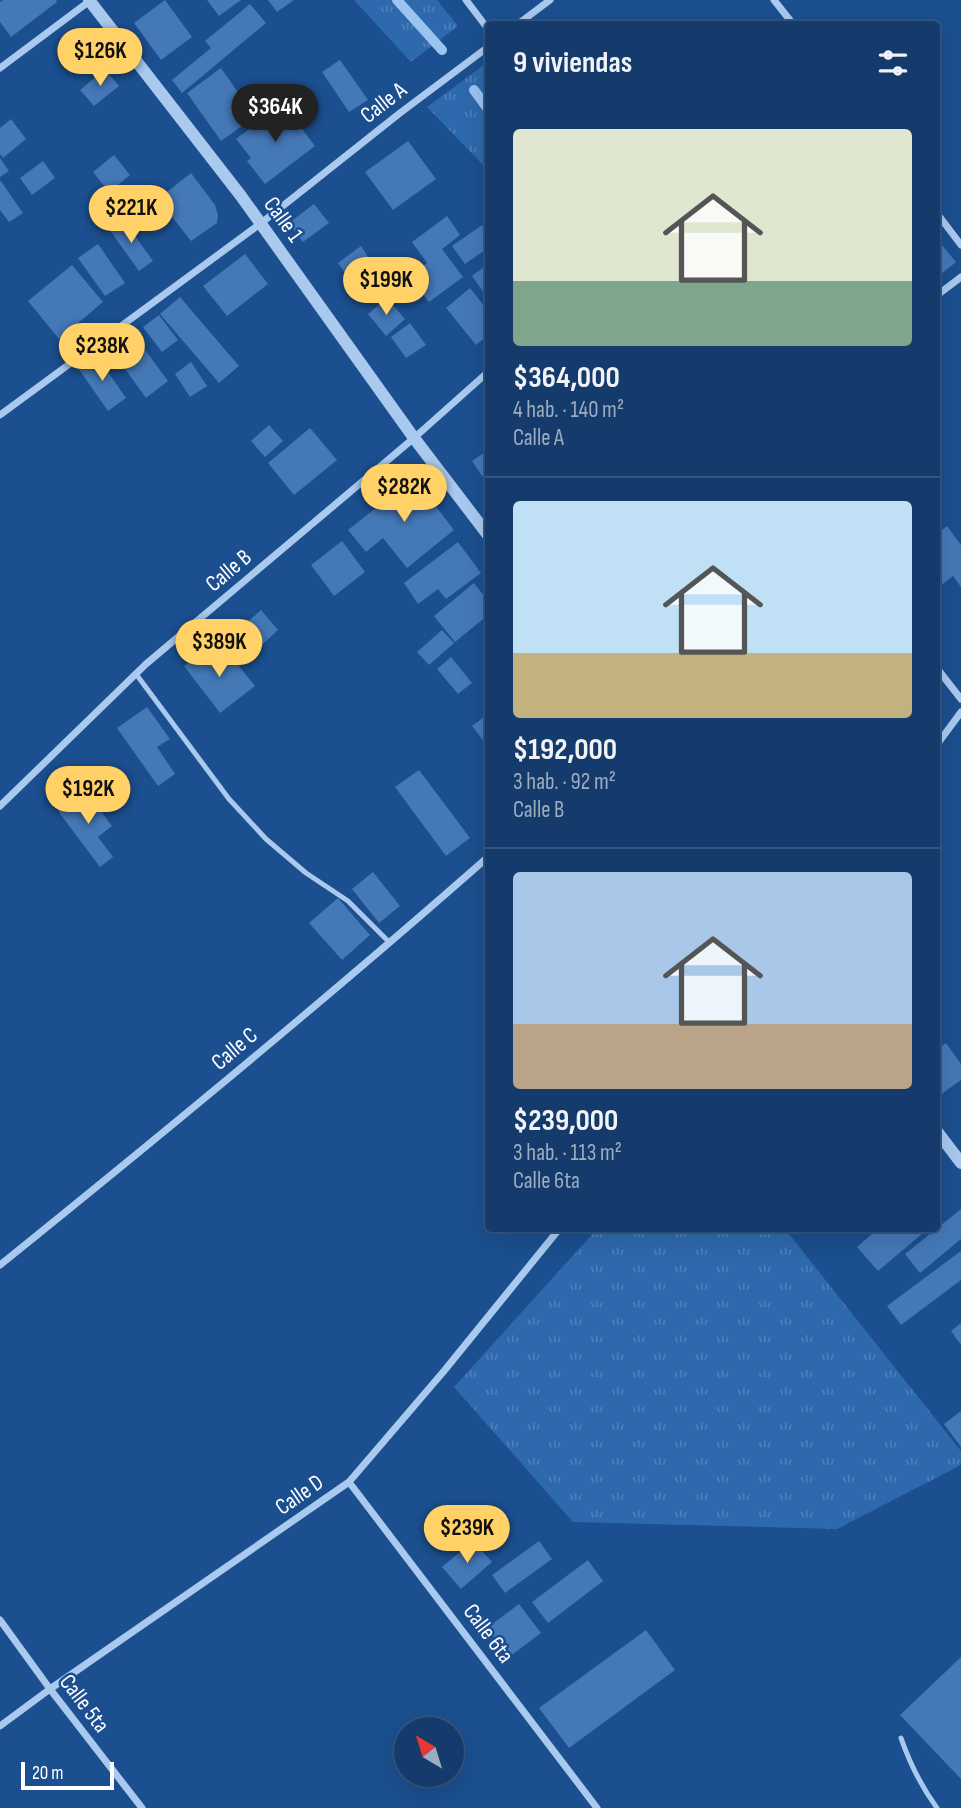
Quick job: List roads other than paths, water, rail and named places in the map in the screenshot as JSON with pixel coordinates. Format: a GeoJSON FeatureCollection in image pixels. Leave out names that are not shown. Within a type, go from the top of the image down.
{"type":"FeatureCollection","features":[{"type":"Feature","properties":{"kind":"street"},"geometry":{"type":"LineString","coordinates":[[0,68],[90,0]]}},
{"type":"Feature","properties":{"kind":"street","name":"Calle 1"},"geometry":{"type":"LineString","coordinates":[[90,0],[241,196],[414,438],[485,532]]}},
{"type":"Feature","properties":{"kind":"street"},"geometry":{"type":"LineString","coordinates":[[466,0],[485,25]]}},
{"type":"Feature","properties":{"kind":"street"},"geometry":{"type":"LineString","coordinates":[[522,21],[550,0]]}},
{"type":"Feature","properties":{"kind":"street"},"geometry":{"type":"LineString","coordinates":[[774,0],[791,21]]}},
{"type":"Feature","properties":{"kind":"street","name":"Calle A"},"geometry":{"type":"LineString","coordinates":[[0,415],[260,224],[485,49]]}},
{"type":"Feature","properties":{"kind":"street"},"geometry":{"type":"LineString","coordinates":[[940,217],[961,245]]}},
{"type":"Feature","properties":{"kind":"street"},"geometry":{"type":"LineString","coordinates":[[940,293],[961,277]]}},
{"type":"Feature","properties":{"kind":"street","name":"Calle B"},"geometry":{"type":"LineString","coordinates":[[0,806],[136,674],[485,375]]}},
{"type":"Feature","properties":{"kind":"street"},"geometry":{"type":"LineString","coordinates":[[940,672],[961,699]]}},
{"type":"Feature","properties":{"kind":"street"},"geometry":{"type":"LineString","coordinates":[[940,741],[961,712]]}},
{"type":"Feature","properties":{"kind":"street","name":"Calle C"},"geometry":{"type":"LineString","coordinates":[[0,1265],[390,943],[485,859]]}},
{"type":"Feature","properties":{"kind":"street"},"geometry":{"type":"LineString","coordinates":[[940,1135],[961,1163]]}},
{"type":"Feature","properties":{"kind":"street","name":"Calle D"},"geometry":{"type":"LineString","coordinates":[[0,1726],[349,1482],[444,1371],[557,1232]]}},
{"type":"Feature","properties":{"kind":"street","name":"Calle 6ta"},"geometry":{"type":"LineString","coordinates":[[349,1482],[597,1808]]}},
{"type":"Feature","properties":{"kind":"street","name":"Calle 5ta"},"geometry":{"type":"LineString","coordinates":[[0,1620],[142,1808]]}},
{"type":"Feature","properties":{"kind":"lane"},"geometry":{"type":"LineString","coordinates":[[136,674],[229,799],[266,839],[306,873],[348,901],[390,943]]}},
{"type":"Feature","properties":{"kind":"lane"},"geometry":{"type":"LineString","coordinates":[[901,1738],[916,1776],[937,1808]]}},
{"type":"Feature","properties":{"kind":"waterway"},"geometry":{"type":"LineString","coordinates":[[397,0],[442,50]]}},
{"type":"Feature","properties":{"kind":"waterway"},"geometry":{"type":"LineString","coordinates":[[474,90],[485,105]]}}]}
